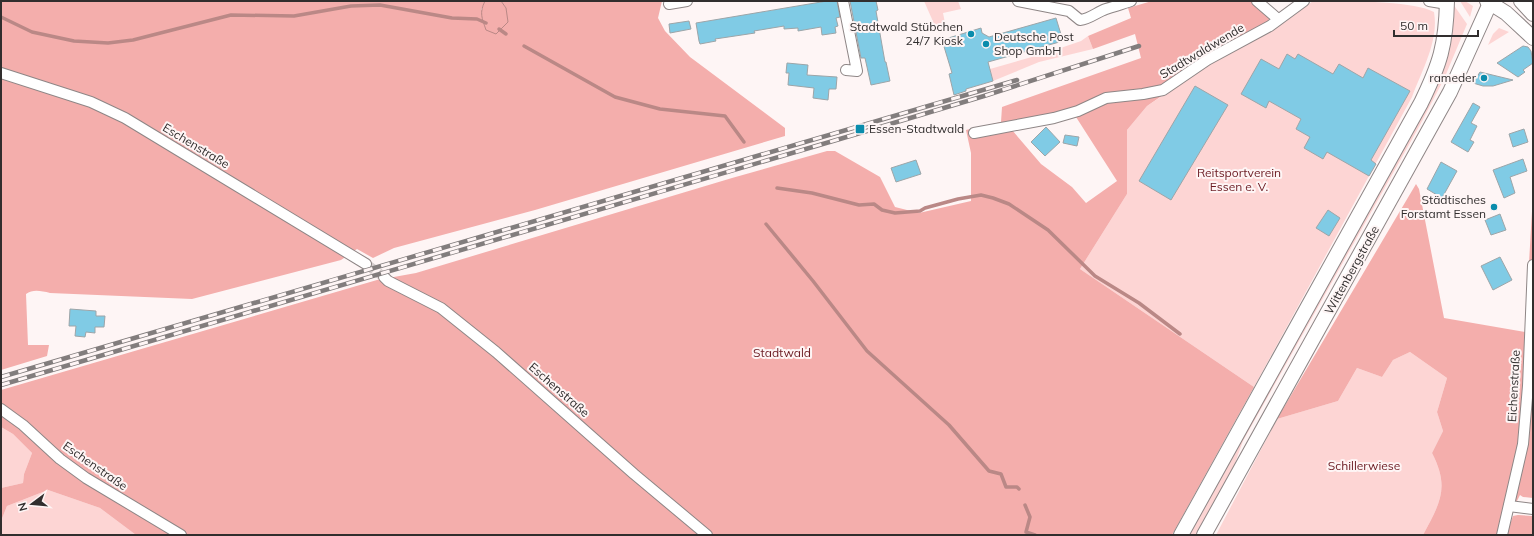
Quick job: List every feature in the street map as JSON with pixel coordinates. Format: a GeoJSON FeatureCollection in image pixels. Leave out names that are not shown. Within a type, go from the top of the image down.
{"type":"FeatureCollection","features":[{"type":"Feature","properties":{"kind":"main road"},"geometry":{"type":"LineString","coordinates":[[1521,1],[1533,14]]}},
{"type":"Feature","properties":{"kind":"main road","name":"Wittenbergstraße"},"geometry":{"type":"LineString","coordinates":[[1180,535],[1435,74],[1444,45],[1447,2]]}},
{"type":"Feature","properties":{"kind":"main road","name":"Wittenbergstraße"},"geometry":{"type":"LineString","coordinates":[[1204,535],[1377,226],[1450,92],[1489,2]]}},
{"type":"Feature","properties":{"kind":"main road"},"geometry":{"type":"LineString","coordinates":[[1489,2],[1519,24],[1533,38]]}},
{"type":"Feature","properties":{"kind":"street"},"geometry":{"type":"LineString","coordinates":[[669,4],[687,1]]}},
{"type":"Feature","properties":{"kind":"street"},"geometry":{"type":"LineString","coordinates":[[843,1],[857,71],[846,70]]}},
{"type":"Feature","properties":{"kind":"street"},"geometry":{"type":"LineString","coordinates":[[1018,1],[1069,11],[1080,20],[1088,19],[1100,12],[1131,1]]}},
{"type":"Feature","properties":{"kind":"street"},"geometry":{"type":"LineString","coordinates":[[1257,1],[1278,19]]}},
{"type":"Feature","properties":{"kind":"street","name":"Stadtwaldwende"},"geometry":{"type":"LineString","coordinates":[[974,134],[1054,118],[1078,111],[1106,98],[1143,94],[1162,90],[1207,60],[1270,26],[1304,1]]}},
{"type":"Feature","properties":{"kind":"street"},"geometry":{"type":"LineString","coordinates":[[1429,1],[1447,2]]}},
{"type":"Feature","properties":{"kind":"street"},"geometry":{"type":"LineString","coordinates":[[1519,24],[1533,30]]}},
{"type":"Feature","properties":{"kind":"street","name":"Eschenstraße"},"geometry":{"type":"LineString","coordinates":[[1,73],[92,102],[125,118],[366,264]]}},
{"type":"Feature","properties":{"kind":"street","name":"Eichenstraße"},"geometry":{"type":"LineString","coordinates":[[1502,535],[1523,444],[1528,386],[1533,265]]}},
{"type":"Feature","properties":{"kind":"street","name":"Eschenstraße"},"geometry":{"type":"LineString","coordinates":[[384,277],[441,308],[496,352],[634,474],[707,535]]}},
{"type":"Feature","properties":{"kind":"street","name":"Eschenstraße"},"geometry":{"type":"LineString","coordinates":[[1,409],[23,425],[60,459],[86,478],[181,535]]}},
{"type":"Feature","properties":{"kind":"street"},"geometry":{"type":"LineString","coordinates":[[1509,506],[1533,509]]}},
{"type":"Feature","properties":{"kind":"green space"},"geometry":{"type":"Polygon","coordinates":[[[1,1],[485,1],[481,10],[506,8],[501,1],[662,1],[658,18],[665,31],[690,57],[785,128],[785,136],[535,210],[394,248],[373,258],[357,249],[341,260],[192,299],[31,291],[26,294],[28,345],[49,345],[47,356],[1,370],[1,1]]]}},
{"type":"Feature","properties":{"kind":"green space"},"geometry":{"type":"Polygon","coordinates":[[[924,1],[958,1],[961,9],[943,13],[945,23],[935,26],[924,1]]]}},
{"type":"Feature","properties":{"kind":"green space","name":"Stadtwald"},"geometry":{"type":"Polygon","coordinates":[[[1152,1],[1251,1],[1269,18],[1268,23],[1147,106],[1127,130],[1127,194],[1080,269],[1254,387],[1172,535],[136,535],[100,508],[48,490],[7,506],[1,521],[1,488],[23,483],[24,474],[32,453],[13,434],[1,427],[1,390],[377,280],[416,273],[827,151],[835,151],[880,177],[895,207],[919,213],[971,201],[971,153],[966,130],[1001,122],[1002,107],[1141,58],[1135,34],[1093,49],[1088,36],[1131,18],[1128,8],[1152,1]],[[1076,117],[1012,130],[1041,164],[1072,187],[1086,203],[1117,181],[1076,117]]]}},
{"type":"Feature","properties":{"kind":"green space","name":"Reitsportverein Essen e. V."},"geometry":{"type":"Polygon","coordinates":[[[1313,1],[1394,3],[1424,8],[1434,12],[1434,34],[1429,55],[1412,97],[1254,387],[1080,269],[1127,194],[1127,130],[1147,106],[1212,63],[1285,22],[1313,1]]]}},
{"type":"Feature","properties":{"kind":"green space"},"geometry":{"type":"Polygon","coordinates":[[[1460,1],[1465,1],[1473,6],[1470,17],[1460,1]]]}},
{"type":"Feature","properties":{"kind":"green space"},"geometry":{"type":"Polygon","coordinates":[[[1453,4],[1467,24],[1444,79],[1420,125],[1243,441],[1230,477],[1198,535],[1186,535],[1415,125],[1453,4]]]}},
{"type":"Feature","properties":{"kind":"green space"},"geometry":{"type":"Polygon","coordinates":[[[1499,28],[1509,32],[1488,45],[1493,34],[1499,28]]]}},
{"type":"Feature","properties":{"kind":"green space"},"geometry":{"type":"Polygon","coordinates":[[[1088,36],[1093,49],[1039,62],[993,81],[990,69],[1049,52],[1081,41],[1088,36]]]}},
{"type":"Feature","properties":{"kind":"green space"},"geometry":{"type":"Polygon","coordinates":[[[1416,184],[1419,189],[1444,318],[1525,332],[1533,194],[1533,498],[1523,497],[1520,495],[1500,535],[1423,535],[1434,514],[1441,495],[1441,476],[1432,453],[1443,431],[1437,412],[1447,378],[1410,352],[1393,360],[1382,377],[1357,368],[1338,401],[1277,419],[1416,184]]]}},
{"type":"Feature","properties":{"kind":"green space","name":"Schillerwiese"},"geometry":{"type":"Polygon","coordinates":[[[1410,352],[1447,378],[1437,412],[1443,431],[1432,453],[1441,476],[1441,495],[1434,514],[1423,535],[1216,535],[1277,419],[1338,401],[1357,368],[1382,377],[1393,360],[1410,352]]]}},
{"type":"Feature","properties":{"kind":"green space"},"geometry":{"type":"Polygon","coordinates":[[[1,427],[13,434],[32,453],[24,474],[23,483],[1,488],[1,427]]]}},
{"type":"Feature","properties":{"kind":"green space"},"geometry":{"type":"Polygon","coordinates":[[[48,490],[100,508],[136,535],[1,535],[1,521],[7,506],[48,490]]]}},
{"type":"Feature","properties":{"kind":"green space"},"geometry":{"type":"Polygon","coordinates":[[[1513,516],[1533,516],[1533,535],[1506,535],[1513,516]]]}},
{"type":"Feature","properties":{"kind":"water"},"geometry":{"type":"Polygon","coordinates":[[[485,1],[501,1],[506,8],[508,22],[496,34],[486,30],[483,22],[482,12],[485,1]]]}},
{"type":"Feature","properties":{"kind":"building"},"geometry":{"type":"Polygon","coordinates":[[[827,1],[837,1],[840,17],[836,18],[838,26],[835,27],[836,33],[822,35],[821,27],[798,31],[798,28],[784,29],[784,26],[754,31],[755,33],[715,39],[716,41],[700,44],[699,41],[696,23],[827,1]]]}},
{"type":"Feature","properties":{"kind":"building"},"geometry":{"type":"Polygon","coordinates":[[[850,1],[876,1],[878,10],[876,11],[890,81],[871,85],[865,58],[861,58],[850,1]]]}},
{"type":"Feature","properties":{"kind":"building"},"geometry":{"type":"Polygon","coordinates":[[[1056,18],[1063,41],[988,62],[993,81],[966,89],[966,91],[954,95],[949,74],[952,73],[942,40],[981,28],[982,33],[989,37],[1056,18]]]}},
{"type":"Feature","properties":{"kind":"building"},"geometry":{"type":"Polygon","coordinates":[[[689,21],[691,29],[670,33],[669,24],[689,21]]]}},
{"type":"Feature","properties":{"kind":"building"},"geometry":{"type":"Polygon","coordinates":[[[1523,46],[1528,47],[1531,51],[1533,63],[1523,70],[1525,72],[1518,77],[1497,63],[1523,46]]]}},
{"type":"Feature","properties":{"kind":"building"},"geometry":{"type":"Polygon","coordinates":[[[1287,54],[1295,59],[1298,54],[1333,74],[1339,64],[1363,78],[1368,68],[1410,91],[1371,160],[1376,164],[1369,176],[1327,152],[1323,159],[1304,148],[1310,137],[1296,129],[1301,119],[1269,101],[1266,108],[1241,94],[1261,59],[1279,69],[1287,54]]]}},
{"type":"Feature","properties":{"kind":"building"},"geometry":{"type":"Polygon","coordinates":[[[787,63],[808,65],[807,75],[837,77],[836,89],[829,89],[828,100],[813,98],[814,88],[788,85],[789,73],[786,73],[787,63]]]}},
{"type":"Feature","properties":{"kind":"building","name":"rameder"},"geometry":{"type":"Polygon","coordinates":[[[1480,72],[1513,80],[1493,86],[1483,86],[1473,83],[1480,72]]]}},
{"type":"Feature","properties":{"kind":"building"},"geometry":{"type":"Polygon","coordinates":[[[1195,86],[1228,105],[1171,200],[1139,181],[1195,86]]]}},
{"type":"Feature","properties":{"kind":"building"},"geometry":{"type":"Polygon","coordinates":[[[1473,103],[1480,107],[1471,123],[1477,126],[1470,140],[1474,142],[1468,152],[1451,142],[1473,103]]]}},
{"type":"Feature","properties":{"kind":"building"},"geometry":{"type":"Polygon","coordinates":[[[1046,127],[1060,142],[1045,156],[1031,142],[1046,127]]]}},
{"type":"Feature","properties":{"kind":"building"},"geometry":{"type":"Polygon","coordinates":[[[1524,129],[1528,142],[1513,147],[1509,134],[1524,129]]]}},
{"type":"Feature","properties":{"kind":"building"},"geometry":{"type":"Polygon","coordinates":[[[1065,135],[1079,137],[1077,146],[1063,143],[1065,135]]]}},
{"type":"Feature","properties":{"kind":"building"},"geometry":{"type":"Polygon","coordinates":[[[1523,159],[1527,171],[1510,177],[1515,193],[1504,198],[1493,170],[1523,159]]]}},
{"type":"Feature","properties":{"kind":"building"},"geometry":{"type":"Polygon","coordinates":[[[916,160],[921,174],[896,182],[891,168],[916,160]]]}},
{"type":"Feature","properties":{"kind":"building"},"geometry":{"type":"Polygon","coordinates":[[[1441,162],[1457,171],[1442,198],[1427,189],[1441,162]]]}},
{"type":"Feature","properties":{"kind":"building"},"geometry":{"type":"Polygon","coordinates":[[[1328,210],[1340,218],[1329,236],[1316,228],[1328,210]]]}},
{"type":"Feature","properties":{"kind":"building"},"geometry":{"type":"Polygon","coordinates":[[[1500,214],[1506,230],[1491,235],[1485,220],[1500,214]]]}},
{"type":"Feature","properties":{"kind":"building"},"geometry":{"type":"Polygon","coordinates":[[[1500,257],[1512,280],[1493,290],[1481,266],[1500,257]]]}},
{"type":"Feature","properties":{"kind":"building"},"geometry":{"type":"Polygon","coordinates":[[[70,309],[96,311],[96,316],[105,316],[104,327],[95,327],[95,333],[86,332],[85,337],[75,336],[76,326],[69,326],[70,309]]]}},
{"type":"Feature","properties":{"kind":"waterway"},"geometry":{"type":"LineString","coordinates":[[1,17],[32,32],[74,41],[108,43],[133,40],[231,15],[294,16],[351,6],[380,5],[452,18],[477,19],[486,23]]}},
{"type":"Feature","properties":{"kind":"waterway"},"geometry":{"type":"LineString","coordinates":[[499,29],[506,34]]}},
{"type":"Feature","properties":{"kind":"waterway"},"geometry":{"type":"LineString","coordinates":[[524,46],[615,97],[660,109],[725,116],[744,142]]}},
{"type":"Feature","properties":{"kind":"waterway"},"geometry":{"type":"LineString","coordinates":[[777,188],[812,193],[859,205],[874,204],[882,210],[895,213],[920,211],[925,208],[958,199],[981,195],[993,198],[1009,204],[1048,230],[1095,276],[1139,303],[1180,334]]}},
{"type":"Feature","properties":{"kind":"waterway"},"geometry":{"type":"LineString","coordinates":[[766,224],[813,281],[867,351],[949,425],[989,471],[1001,474],[1006,487],[1017,487],[1019,489]]}},
{"type":"Feature","properties":{"kind":"waterway"},"geometry":{"type":"LineString","coordinates":[[1025,505],[1030,517],[1026,532],[1035,535]]}},
{"type":"Feature","properties":{"kind":"tunnel"},"geometry":{"type":"LineString","coordinates":[[366,264],[384,277]]}},
{"type":"Feature","properties":{"kind":"railway"},"geometry":{"type":"LineString","coordinates":[[1,385],[850,136],[984,96],[1139,46]]}},
{"type":"Feature","properties":{"kind":"railway"},"geometry":{"type":"LineString","coordinates":[[1,377],[1017,80]]}},
{"type":"Feature","properties":{"kind":"place","name":"Stadtwald Stübchen 24/7 Kiosk"},"geometry":{"type":"Point","coordinates":[971,34]}},
{"type":"Feature","properties":{"kind":"place","name":"Deutsche Post Shop GmbH"},"geometry":{"type":"Point","coordinates":[986,44]}},
{"type":"Feature","properties":{"kind":"place","name":"rameder"},"geometry":{"type":"Point","coordinates":[1484,78]}},
{"type":"Feature","properties":{"kind":"place","name":"Essen-Stadtwald"},"geometry":{"type":"Point","coordinates":[860,129]}},
{"type":"Feature","properties":{"kind":"place","name":"Städtisches Forstamt Essen"},"geometry":{"type":"Point","coordinates":[1494,207]}}]}
